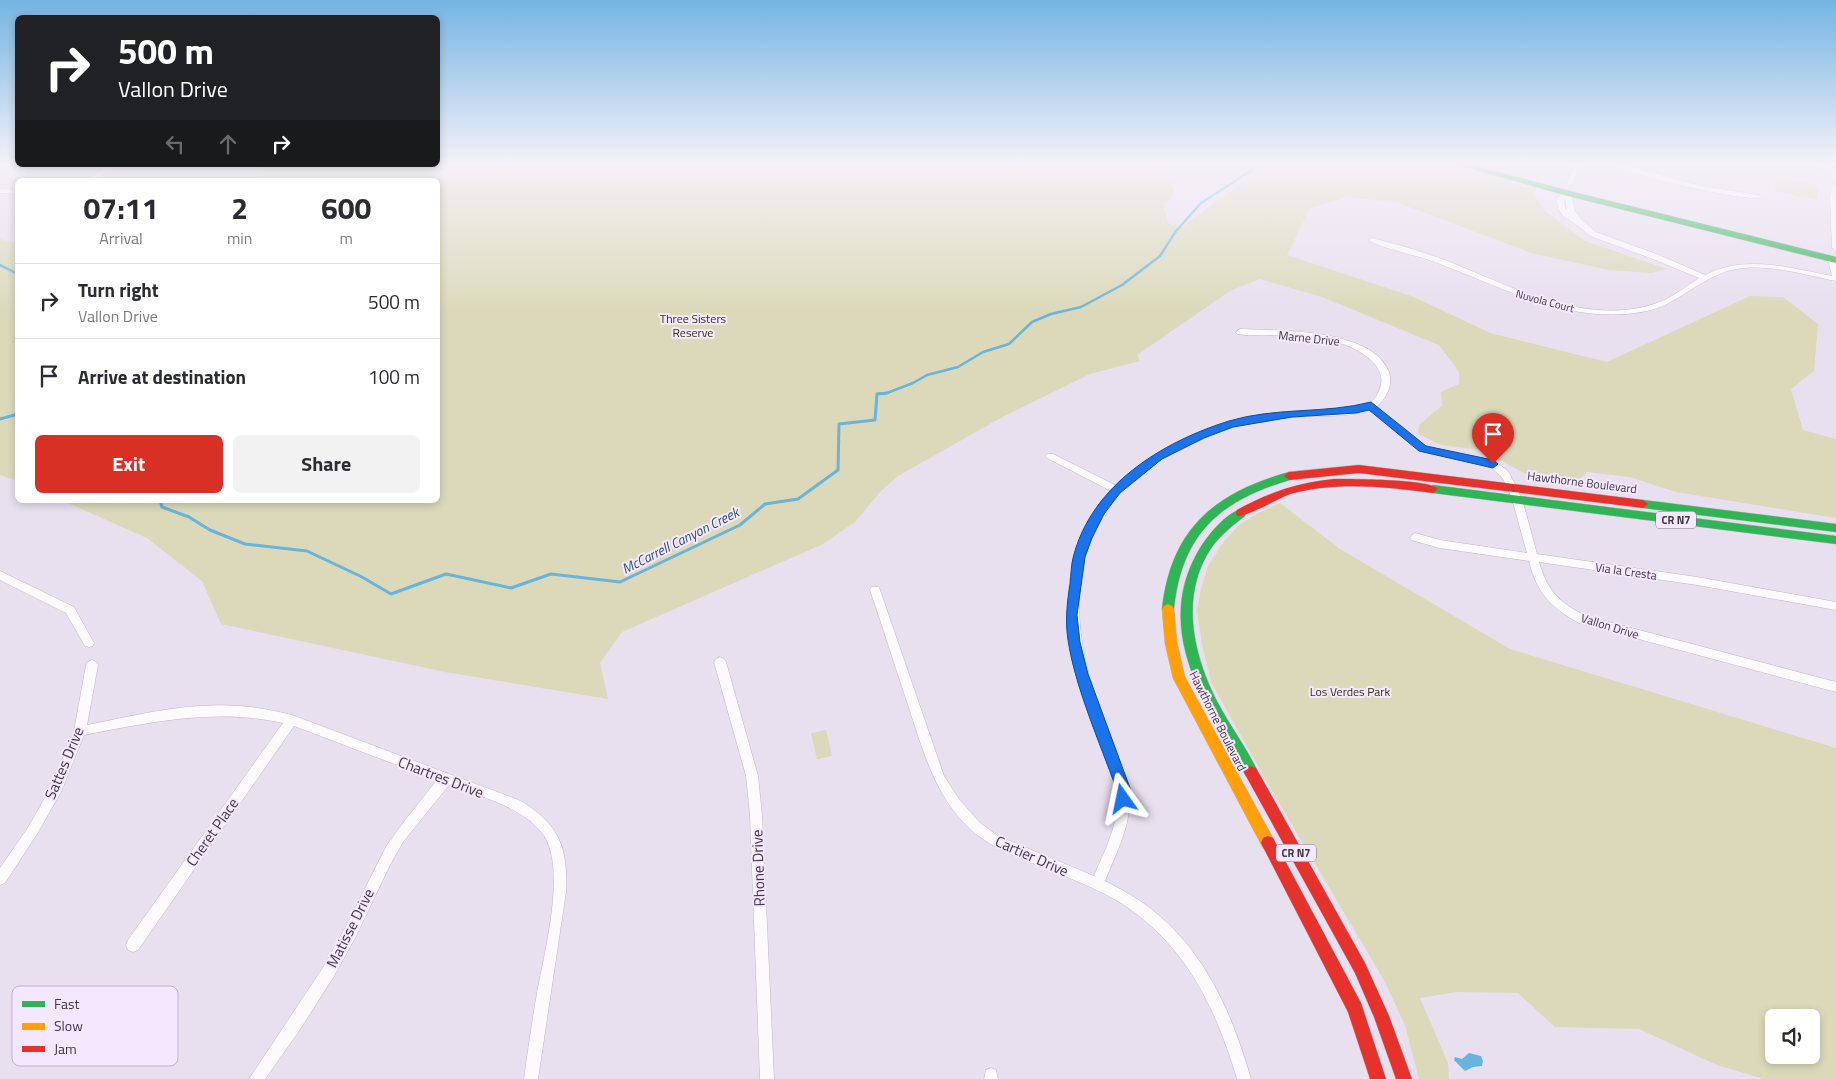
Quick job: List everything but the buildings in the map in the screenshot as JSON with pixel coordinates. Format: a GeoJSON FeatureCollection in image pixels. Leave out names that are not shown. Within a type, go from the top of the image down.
{"type":"FeatureCollection","features":[{"type":"Feature","properties":{"kind":"main road"},"geometry":{"type":"LineString","coordinates":[[1671,213],[1835,254]]}},
{"type":"Feature","properties":{"kind":"main road","name":"Hawthorne Boulevard"},"geometry":{"type":"LineString","coordinates":[[1378,1079],[1355,1009],[1179,678],[1172,651],[1168,620],[1170,585],[1178,558],[1194,530],[1215,510],[1244,492],[1278,478],[1314,471],[1359,469],[1836,528]]}},
{"type":"Feature","properties":{"kind":"main road","name":"Hawthorne Boulevard"},"geometry":{"type":"LineString","coordinates":[[1404,1079],[1360,968],[1213,705],[1197,671],[1190,646],[1187,594],[1193,569],[1203,548],[1235,516],[1254,504],[1278,493],[1314,484],[1349,481],[1393,484],[1836,540]]}},
{"type":"Feature","properties":{"kind":"main road"},"geometry":{"type":"LineString","coordinates":[[1173,573],[1178,582],[1176,620],[1181,625],[1188,627]]}},
{"type":"Feature","properties":{"kind":"street"},"geometry":{"type":"LineString","coordinates":[[1563,213],[1568,218],[1580,223],[1593,234],[1656,257],[1705,278]]}},
{"type":"Feature","properties":{"kind":"street"},"geometry":{"type":"LineString","coordinates":[[1835,219],[1836,278]]}},
{"type":"Feature","properties":{"kind":"street","name":"Nuvola Court"},"geometry":{"type":"LineString","coordinates":[[1372,240],[1440,261],[1526,297],[1580,310],[1627,311],[1656,306],[1667,302],[1705,278],[1725,269],[1747,266],[1836,278]]}},
{"type":"Feature","properties":{"kind":"street","name":"Marne Drive"},"geometry":{"type":"LineString","coordinates":[[1240,332],[1333,338],[1361,348],[1380,364],[1386,373],[1383,393],[1379,400],[1371,406]]}},
{"type":"Feature","properties":{"kind":"street"},"geometry":{"type":"LineString","coordinates":[[1098,884],[1124,809],[1123,788],[1082,674],[1074,642],[1071,615],[1074,584],[1081,551],[1100,512],[1116,490],[1158,456],[1200,436],[1232,424],[1292,414],[1356,410],[1371,406]]}},
{"type":"Feature","properties":{"kind":"street","name":"Vallon Drive"},"geometry":{"type":"LineString","coordinates":[[1371,406],[1423,449],[1493,464],[1501,468],[1517,500],[1541,582],[1555,604],[1583,620],[1836,687]]}},
{"type":"Feature","properties":{"kind":"street"},"geometry":{"type":"LineString","coordinates":[[1050,456],[1116,490]]}},
{"type":"Feature","properties":{"kind":"street","name":"Via la Cresta"},"geometry":{"type":"LineString","coordinates":[[1415,538],[1440,544],[1697,581],[1836,606]]}},
{"type":"Feature","properties":{"kind":"street"},"geometry":{"type":"LineString","coordinates":[[0,575],[70,610],[89,643]]}},
{"type":"Feature","properties":{"kind":"street","name":"Cartier Drive"},"geometry":{"type":"LineString","coordinates":[[875,590],[939,778],[949,796],[965,817],[991,838],[1098,884],[1127,900],[1157,923],[1180,945],[1201,972],[1219,1006],[1236,1048],[1244,1079]]}},
{"type":"Feature","properties":{"kind":"street","name":"Rhone Drive"},"geometry":{"type":"LineString","coordinates":[[720,662],[752,776],[756,815],[767,1079]]}},
{"type":"Feature","properties":{"kind":"street","name":"Sattes Drive"},"geometry":{"type":"LineString","coordinates":[[0,879],[57,788],[80,731],[92,665]]}},
{"type":"Feature","properties":{"kind":"street","name":"Chartres Drive"},"geometry":{"type":"LineString","coordinates":[[80,731],[172,713],[248,710],[292,720],[518,805],[536,816],[549,832],[557,850],[559,871],[558,908],[531,1079]]}},
{"type":"Feature","properties":{"kind":"street","name":"Cheret Place"},"geometry":{"type":"LineString","coordinates":[[133,945],[292,720]]}},
{"type":"Feature","properties":{"kind":"street","name":"Matisse Drive"},"geometry":{"type":"LineString","coordinates":[[256,1079],[290,1032],[331,968],[351,931],[376,876],[399,838],[446,779]]}},
{"type":"Feature","properties":{"kind":"green space","name":"Three Sisters Reserve"},"geometry":{"type":"Polygon","coordinates":[[[440,213],[1166,213],[1169,224],[1181,228],[1201,213],[1307,213],[1287,255],[1414,297],[1490,333],[1607,362],[1750,296],[1783,297],[1818,324],[1814,371],[1791,389],[1803,430],[1836,439],[1836,518],[1676,492],[1630,477],[1587,472],[1572,487],[1526,474],[1482,450],[1441,445],[1418,434],[1419,425],[1442,406],[1441,392],[1459,384],[1459,372],[1439,345],[1322,297],[1260,279],[1230,291],[1137,355],[1140,361],[1090,374],[1004,416],[898,476],[881,491],[855,522],[823,544],[622,632],[600,663],[608,699],[445,672],[221,624],[202,581],[147,538],[68,503],[440,503],[440,213]]]}},
{"type":"Feature","properties":{"kind":"green space"},"geometry":{"type":"Polygon","coordinates":[[[1426,213],[1548,213],[1585,241],[1667,269],[1651,273],[1609,270],[1531,253],[1426,213]]]}},
{"type":"Feature","properties":{"kind":"green space"},"geometry":{"type":"Polygon","coordinates":[[[0,239],[15,243],[15,480],[0,475],[0,239]]]}},
{"type":"Feature","properties":{"kind":"green space","name":"Los Verdes Park"},"geometry":{"type":"Polygon","coordinates":[[[1280,503],[1340,549],[1510,649],[1836,748],[1836,1079],[1764,1079],[1717,1065],[1639,1029],[1555,1027],[1518,993],[1456,992],[1420,998],[1448,1063],[1449,1079],[1419,1079],[1405,1025],[1384,980],[1272,791],[1212,684],[1202,645],[1197,610],[1208,566],[1223,543],[1238,526],[1258,513],[1280,503]]]}},
{"type":"Feature","properties":{"kind":"green space"},"geometry":{"type":"Polygon","coordinates":[[[826,730],[832,756],[817,759],[811,733],[826,730]]]}},
{"type":"Feature","properties":{"kind":"water"},"geometry":{"type":"Polygon","coordinates":[[[1469,1053],[1481,1056],[1482,1066],[1473,1067],[1465,1071],[1454,1060],[1455,1057],[1462,1059],[1469,1053]]]}},
{"type":"Feature","properties":{"kind":"waterway","name":"McCarrell Canyon Creek"},"geometry":{"type":"LineString","coordinates":[[161,503],[162,507],[189,517],[210,530],[245,544],[307,551],[362,577],[391,594],[446,574],[511,588],[551,574],[620,582],[740,525],[765,504],[798,499],[838,470],[839,424],[875,420],[877,394],[887,393],[913,383],[927,375],[958,367],[983,352],[1009,344],[1032,322],[1051,314],[1081,307],[1122,285],[1160,256],[1176,231],[1192,213]]}},
{"type":"Feature","properties":{"kind":"waterway"},"geometry":{"type":"LineString","coordinates":[[0,265],[15,272]]}},
{"type":"Feature","properties":{"kind":"waterway","name":"McCarrell Canyon Creek"},"geometry":{"type":"LineString","coordinates":[[0,419],[15,415]]}},
{"type":"Feature","properties":{"kind":"traffic: fast"},"geometry":{"type":"LineString","coordinates":[[1649,213],[1836,260]]}},
{"type":"Feature","properties":{"kind":"traffic: fast"},"geometry":{"type":"LineString","coordinates":[[1168,609],[1171,584],[1178,561],[1204,521],[1222,505],[1243,492],[1289,476]]}},
{"type":"Feature","properties":{"kind":"traffic: fast"},"geometry":{"type":"LineString","coordinates":[[1433,489],[1836,540]]}},
{"type":"Feature","properties":{"kind":"traffic: fast"},"geometry":{"type":"LineString","coordinates":[[1643,504],[1836,528]]}},
{"type":"Feature","properties":{"kind":"traffic: fast"},"geometry":{"type":"LineString","coordinates":[[1241,513],[1223,527],[1209,544],[1198,562],[1190,581],[1186,623],[1189,645],[1201,681],[1214,708],[1251,772]]}},
{"type":"Feature","properties":{"kind":"traffic: slow"},"geometry":{"type":"LineString","coordinates":[[1168,609],[1171,643],[1179,678],[1268,843]]}},
{"type":"Feature","properties":{"kind":"traffic: jam"},"geometry":{"type":"LineString","coordinates":[[1289,476],[1359,469],[1643,504]]}},
{"type":"Feature","properties":{"kind":"traffic: jam"},"geometry":{"type":"LineString","coordinates":[[1241,513],[1263,500],[1287,491],[1310,486],[1334,483],[1359,483],[1433,489]]}},
{"type":"Feature","properties":{"kind":"traffic: jam"},"geometry":{"type":"LineString","coordinates":[[1251,772],[1360,968],[1381,1016],[1404,1079]]}},
{"type":"Feature","properties":{"kind":"traffic: jam"},"geometry":{"type":"LineString","coordinates":[[1268,843],[1355,1009],[1378,1079]]}},
{"type":"Feature","properties":{"kind":"route"},"geometry":{"type":"LineString","coordinates":[[1123,799],[1123,788],[1082,674],[1074,642],[1071,615],[1079,557],[1086,538],[1100,512],[1116,490],[1158,456],[1178,445],[1232,424],[1261,418],[1356,410],[1371,406],[1423,449],[1493,464]]}}]}
